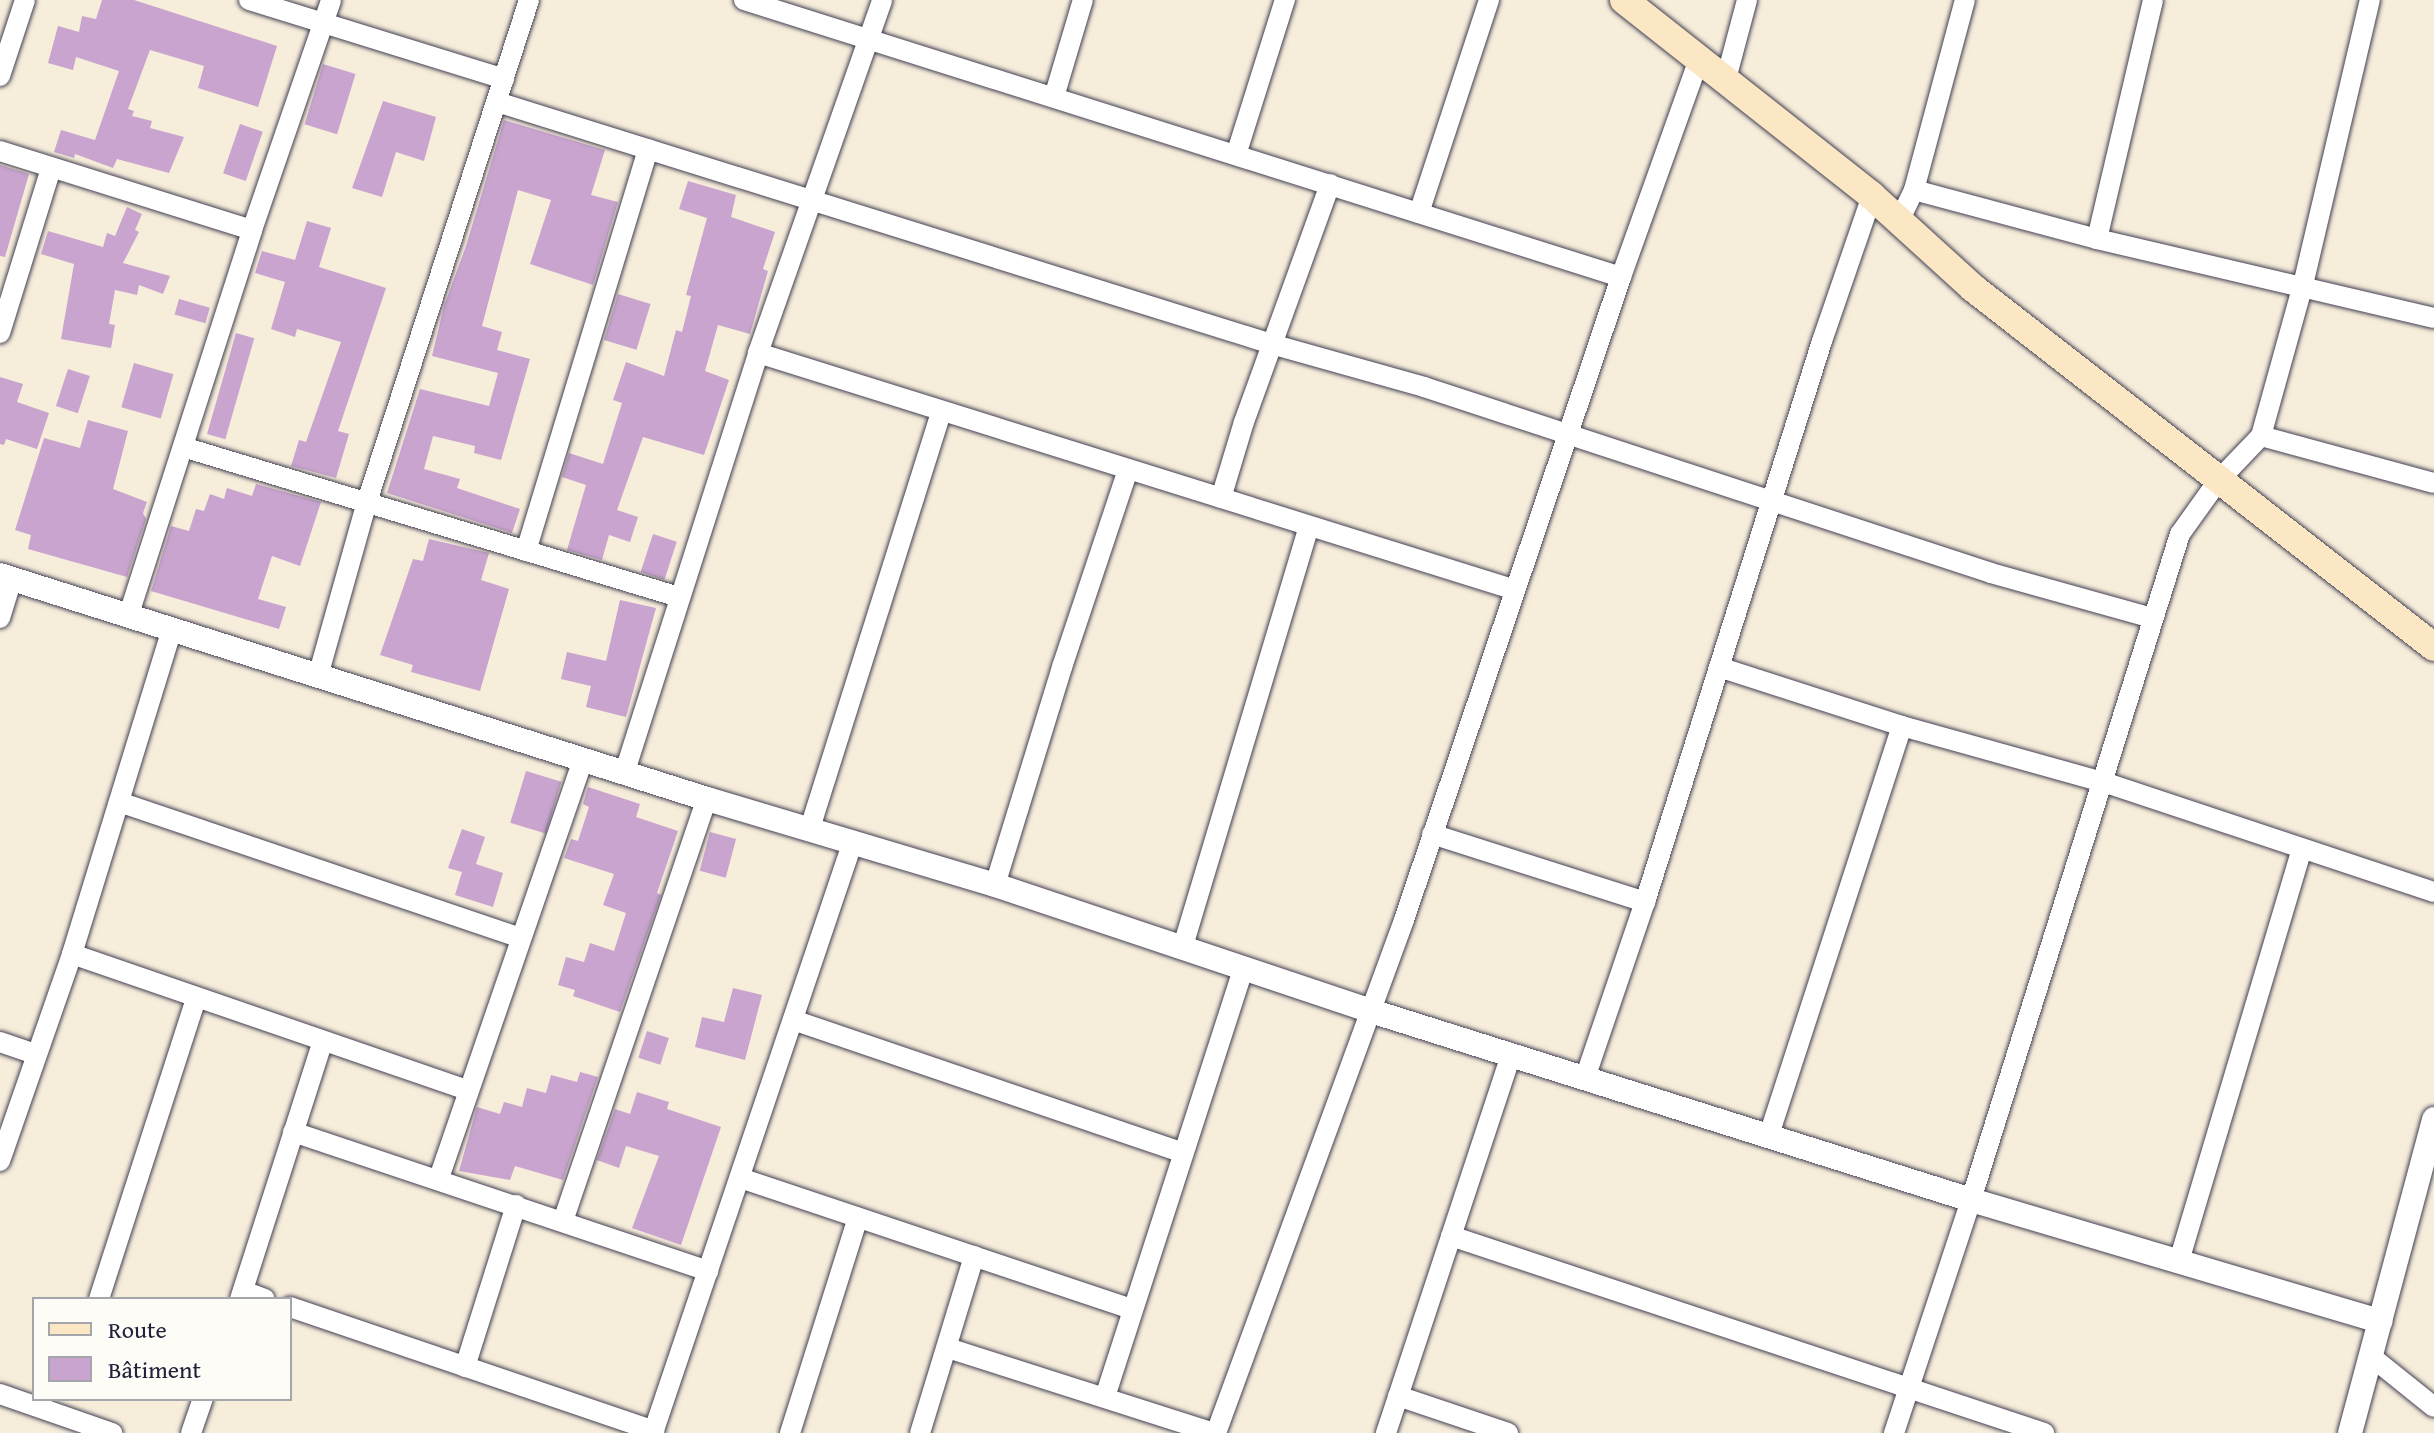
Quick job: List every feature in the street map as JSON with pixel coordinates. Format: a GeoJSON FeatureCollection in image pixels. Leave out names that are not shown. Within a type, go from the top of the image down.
{"type":"FeatureCollection","features":[{"type":"Feature","properties":{"kind":"main road"},"geometry":{"type":"LineString","coordinates":[[1624,0],[1872,196],[1973,288],[2434,647]]}},
{"type":"Feature","properties":{"kind":"street"},"geometry":{"type":"LineString","coordinates":[[0,76],[25,0]]}},
{"type":"Feature","properties":{"kind":"street"},"geometry":{"type":"LineString","coordinates":[[249,0],[504,79]]}},
{"type":"Feature","properties":{"kind":"street"},"geometry":{"type":"LineString","coordinates":[[129,614],[252,230],[331,0]]}},
{"type":"Feature","properties":{"kind":"street"},"geometry":{"type":"LineString","coordinates":[[318,676],[366,505],[529,0]]}},
{"type":"Feature","properties":{"kind":"street"},"geometry":{"type":"LineString","coordinates":[[744,0],[1621,277]]}},
{"type":"Feature","properties":{"kind":"street"},"geometry":{"type":"LineString","coordinates":[[625,771],[758,353],[882,0]]}},
{"type":"Feature","properties":{"kind":"street"},"geometry":{"type":"LineString","coordinates":[[1054,97],[1083,0]]}},
{"type":"Feature","properties":{"kind":"street"},"geometry":{"type":"LineString","coordinates":[[1236,155],[1285,0]]}},
{"type":"Feature","properties":{"kind":"street"},"geometry":{"type":"LineString","coordinates":[[1419,213],[1489,0]]}},
{"type":"Feature","properties":{"kind":"street"},"geometry":{"type":"LineString","coordinates":[[1726,79],[1747,0]]}},
{"type":"Feature","properties":{"kind":"street"},"geometry":{"type":"LineString","coordinates":[[1899,221],[1914,190],[1965,0]]}},
{"type":"Feature","properties":{"kind":"street"},"geometry":{"type":"LineString","coordinates":[[2097,239],[2153,0]]}},
{"type":"Feature","properties":{"kind":"street"},"geometry":{"type":"LineString","coordinates":[[1894,1433],[1971,1200],[2180,534],[2218,481],[2261,436],[2303,285],[2370,0]]}},
{"type":"Feature","properties":{"kind":"street"},"geometry":{"type":"LineString","coordinates":[[948,1348],[1216,1433],[1371,1011],[1621,277],[1699,59]]}},
{"type":"Feature","properties":{"kind":"street"},"geometry":{"type":"LineString","coordinates":[[497,102],[1275,345],[1424,387],[1991,573],[2152,618]]}},
{"type":"Feature","properties":{"kind":"street"},"geometry":{"type":"LineString","coordinates":[[526,551],[648,149]]}},
{"type":"Feature","properties":{"kind":"street"},"geometry":{"type":"LineString","coordinates":[[0,151],[252,230]]}},
{"type":"Feature","properties":{"kind":"street"},"geometry":{"type":"LineString","coordinates":[[0,333],[51,168]]}},
{"type":"Feature","properties":{"kind":"street"},"geometry":{"type":"LineString","coordinates":[[1221,498],[1244,422],[1275,345],[1330,184]]}},
{"type":"Feature","properties":{"kind":"street"},"geometry":{"type":"LineString","coordinates":[[1914,190],[2097,239],[2434,318]]}},
{"type":"Feature","properties":{"kind":"street"},"geometry":{"type":"LineString","coordinates":[[1585,1078],[1645,902],[1770,502],[1872,196]]}},
{"type":"Feature","properties":{"kind":"street"},"geometry":{"type":"LineString","coordinates":[[758,353],[1515,590]]}},
{"type":"Feature","properties":{"kind":"street"},"geometry":{"type":"LineString","coordinates":[[810,828],[941,412]]}},
{"type":"Feature","properties":{"kind":"street"},"geometry":{"type":"LineString","coordinates":[[2261,436],[2434,483]]}},
{"type":"Feature","properties":{"kind":"street"},"geometry":{"type":"LineString","coordinates":[[183,447],[366,505],[679,597]]}},
{"type":"Feature","properties":{"kind":"street"},"geometry":{"type":"LineString","coordinates":[[995,885],[1062,667],[1128,470]]}},
{"type":"Feature","properties":{"kind":"street"},"geometry":{"type":"LineString","coordinates":[[1183,946],[1309,527]]}},
{"type":"Feature","properties":{"kind":"street"},"geometry":{"type":"LineString","coordinates":[[0,618],[6,577],[707,799],[995,885],[1371,1011],[1971,1200],[2380,1321]]}},
{"type":"Feature","properties":{"kind":"street"},"geometry":{"type":"LineString","coordinates":[[0,1161],[72,954],[172,629]]}},
{"type":"Feature","properties":{"kind":"street"},"geometry":{"type":"LineString","coordinates":[[1719,667],[1902,726],[2103,782],[2434,892]]}},
{"type":"Feature","properties":{"kind":"street"},"geometry":{"type":"LineString","coordinates":[[1769,1135],[1902,726]]}},
{"type":"Feature","properties":{"kind":"street"},"geometry":{"type":"LineString","coordinates":[[439,1178],[583,760]]}},
{"type":"Feature","properties":{"kind":"street"},"geometry":{"type":"LineString","coordinates":[[563,1221],[707,799]]}},
{"type":"Feature","properties":{"kind":"street"},"geometry":{"type":"LineString","coordinates":[[119,802],[521,938]]}},
{"type":"Feature","properties":{"kind":"street"},"geometry":{"type":"LineString","coordinates":[[1432,834],[1645,902]]}},
{"type":"Feature","properties":{"kind":"street"},"geometry":{"type":"LineString","coordinates":[[292,1308],[654,1432],[853,841]]}},
{"type":"Feature","properties":{"kind":"street"},"geometry":{"type":"LineString","coordinates":[[2179,1261],[2302,849]]}},
{"type":"Feature","properties":{"kind":"street"},"geometry":{"type":"LineString","coordinates":[[72,954],[468,1090]]}},
{"type":"Feature","properties":{"kind":"street"},"geometry":{"type":"LineString","coordinates":[[1105,1397],[1244,967]]}},
{"type":"Feature","properties":{"kind":"street"},"geometry":{"type":"LineString","coordinates":[[100,1297],[196,998]]}},
{"type":"Feature","properties":{"kind":"street"},"geometry":{"type":"LineString","coordinates":[[793,1020],[1183,1153]]}},
{"type":"Feature","properties":{"kind":"street"},"geometry":{"type":"LineString","coordinates":[[241,1295],[323,1041]]}},
{"type":"Feature","properties":{"kind":"street"},"geometry":{"type":"LineString","coordinates":[[0,1042],[35,1054]]}},
{"type":"Feature","properties":{"kind":"street"},"geometry":{"type":"LineString","coordinates":[[1386,1433],[1511,1055]]}},
{"type":"Feature","properties":{"kind":"street"},"geometry":{"type":"LineString","coordinates":[[2350,1433],[2373,1358],[2380,1321],[2434,1121]]}},
{"type":"Feature","properties":{"kind":"street"},"geometry":{"type":"LineString","coordinates":[[293,1132],[439,1178],[708,1271]]}},
{"type":"Feature","properties":{"kind":"street"},"geometry":{"type":"LineString","coordinates":[[740,1178],[1132,1309]]}},
{"type":"Feature","properties":{"kind":"street"},"geometry":{"type":"LineString","coordinates":[[465,1367],[516,1205]]}},
{"type":"Feature","properties":{"kind":"street"},"geometry":{"type":"LineString","coordinates":[[790,1433],[858,1217]]}},
{"type":"Feature","properties":{"kind":"street"},"geometry":{"type":"LineString","coordinates":[[1451,1236],[2044,1433]]}},
{"type":"Feature","properties":{"kind":"street"},"geometry":{"type":"LineString","coordinates":[[920,1433],[974,1256]]}},
{"type":"Feature","properties":{"kind":"street"},"geometry":{"type":"LineString","coordinates":[[2373,1358],[2434,1407]]}},
{"type":"Feature","properties":{"kind":"street"},"geometry":{"type":"LineString","coordinates":[[0,1394],[32,1401]]}},
{"type":"Feature","properties":{"kind":"street"},"geometry":{"type":"LineString","coordinates":[[1398,1396],[1508,1433]]}},
{"type":"Feature","properties":{"kind":"street"},"geometry":{"type":"LineString","coordinates":[[33,1401],[66,1408],[112,1433]]}},
{"type":"Feature","properties":{"kind":"street"},"geometry":{"type":"LineString","coordinates":[[191,1433],[202,1401]]}},
{"type":"Feature","properties":{"kind":"building"},"geometry":{"type":"Polygon","coordinates":[[[102,0],[134,0],[277,46],[258,107],[198,88],[204,66],[150,50],[128,109],[134,111],[132,116],[152,121],[150,128],[184,137],[169,173],[117,159],[113,168],[75,154],[74,158],[54,152],[61,130],[95,140],[119,71],[76,57],[73,70],[48,63],[58,26],[79,32],[82,16],[96,19],[102,0]]]}},
{"type":"Feature","properties":{"kind":"building"},"geometry":{"type":"Polygon","coordinates":[[[323,64],[356,74],[337,134],[305,124],[323,64]]]}},
{"type":"Feature","properties":{"kind":"building"},"geometry":{"type":"Polygon","coordinates":[[[383,101],[436,117],[424,161],[396,152],[382,197],[352,188],[383,101]]]}},
{"type":"Feature","properties":{"kind":"building"},"geometry":{"type":"Polygon","coordinates":[[[504,120],[605,150],[591,195],[618,202],[593,285],[530,264],[551,200],[518,190],[482,326],[502,332],[497,350],[530,359],[501,460],[474,453],[475,446],[433,436],[424,469],[460,479],[457,488],[520,509],[512,533],[387,493],[420,389],[489,406],[498,373],[432,356],[444,306],[466,246],[504,120]]]}},
{"type":"Feature","properties":{"kind":"building"},"geometry":{"type":"Polygon","coordinates":[[[240,124],[263,132],[246,181],[223,173],[240,124]]]}},
{"type":"Feature","properties":{"kind":"building"},"geometry":{"type":"Polygon","coordinates":[[[0,165],[29,174],[5,257],[0,256],[0,165]]]}},
{"type":"Feature","properties":{"kind":"building"},"geometry":{"type":"Polygon","coordinates":[[[688,181],[736,195],[731,217],[775,232],[763,269],[768,271],[750,334],[718,325],[705,371],[729,380],[704,455],[643,437],[617,510],[638,517],[630,542],[609,535],[602,560],[567,550],[586,485],[562,477],[569,453],[603,464],[622,403],[613,400],[626,362],[664,376],[676,330],[682,332],[691,296],[686,295],[707,218],[679,209],[688,181]]]}},
{"type":"Feature","properties":{"kind":"building"},"geometry":{"type":"Polygon","coordinates":[[[127,207],[142,214],[135,230],[139,232],[123,263],[170,276],[163,294],[139,285],[137,295],[115,290],[109,324],[115,325],[111,348],[61,339],[74,264],[41,254],[48,231],[103,247],[107,233],[115,236],[127,207]]]}},
{"type":"Feature","properties":{"kind":"building"},"geometry":{"type":"Polygon","coordinates":[[[307,221],[331,228],[319,267],[386,288],[338,431],[349,434],[336,478],[291,466],[299,440],[306,442],[341,342],[297,329],[295,337],[271,329],[285,282],[255,273],[262,251],[295,260],[307,221]]]}},
{"type":"Feature","properties":{"kind":"building"},"geometry":{"type":"Polygon","coordinates":[[[618,294],[651,304],[636,350],[604,340],[618,294]]]}},
{"type":"Feature","properties":{"kind":"building"},"geometry":{"type":"Polygon","coordinates":[[[179,299],[210,308],[205,323],[175,314],[179,299]]]}},
{"type":"Feature","properties":{"kind":"building"},"geometry":{"type":"Polygon","coordinates":[[[236,333],[254,338],[225,439],[207,434],[236,333]]]}},
{"type":"Feature","properties":{"kind":"building"},"geometry":{"type":"Polygon","coordinates":[[[134,363],[173,374],[161,419],[121,407],[134,363]]]}},
{"type":"Feature","properties":{"kind":"building"},"geometry":{"type":"Polygon","coordinates":[[[68,369],[90,376],[78,413],[56,406],[68,369]]]}},
{"type":"Feature","properties":{"kind":"building"},"geometry":{"type":"Polygon","coordinates":[[[0,377],[23,384],[17,402],[49,413],[37,449],[6,439],[4,445],[0,444],[0,377]]]}},
{"type":"Feature","properties":{"kind":"building"},"geometry":{"type":"Polygon","coordinates":[[[88,420],[128,431],[113,489],[147,502],[143,513],[146,519],[127,577],[28,549],[31,535],[15,530],[44,438],[80,448],[88,420]]]}},
{"type":"Feature","properties":{"kind":"building"},"geometry":{"type":"Polygon","coordinates":[[[256,484],[321,502],[300,566],[272,556],[258,599],[286,607],[279,629],[151,591],[171,526],[189,531],[196,509],[204,511],[210,494],[224,499],[227,488],[252,496],[256,484]]]}},
{"type":"Feature","properties":{"kind":"building"},"geometry":{"type":"Polygon","coordinates":[[[653,534],[677,542],[664,580],[641,572],[653,534]]]}},
{"type":"Feature","properties":{"kind":"building"},"geometry":{"type":"Polygon","coordinates":[[[429,539],[489,553],[481,580],[509,589],[480,691],[411,672],[413,665],[380,655],[413,559],[423,561],[429,539]]]}},
{"type":"Feature","properties":{"kind":"building"},"geometry":{"type":"Polygon","coordinates":[[[620,600],[656,608],[626,717],[586,707],[591,686],[561,679],[567,652],[606,661],[620,600]]]}},
{"type":"Feature","properties":{"kind":"building"},"geometry":{"type":"Polygon","coordinates":[[[526,771],[561,782],[546,833],[510,823],[526,771]]]}},
{"type":"Feature","properties":{"kind":"building"},"geometry":{"type":"Polygon","coordinates":[[[588,787],[640,804],[636,817],[678,831],[657,893],[661,895],[620,1012],[573,996],[575,990],[558,985],[566,957],[584,962],[590,943],[614,951],[626,913],[603,905],[614,874],[564,858],[571,839],[578,841],[589,807],[583,804],[588,787]]]}},
{"type":"Feature","properties":{"kind":"building"},"geometry":{"type":"Polygon","coordinates":[[[462,829],[485,837],[476,864],[503,873],[493,907],[455,895],[462,872],[448,868],[462,829]]]}},
{"type":"Feature","properties":{"kind":"building"},"geometry":{"type":"Polygon","coordinates":[[[710,832],[736,839],[726,878],[700,871],[710,832]]]}},
{"type":"Feature","properties":{"kind":"building"},"geometry":{"type":"Polygon","coordinates":[[[733,988],[762,995],[745,1060],[695,1047],[702,1017],[724,1022],[733,988]]]}},
{"type":"Feature","properties":{"kind":"building"},"geometry":{"type":"Polygon","coordinates":[[[647,1031],[669,1038],[660,1065],[638,1058],[647,1031]]]}},
{"type":"Feature","properties":{"kind":"building"},"geometry":{"type":"Polygon","coordinates":[[[580,1072],[598,1077],[563,1180],[515,1166],[510,1180],[459,1171],[477,1107],[500,1114],[504,1102],[522,1107],[527,1088],[546,1093],[551,1075],[577,1082],[580,1072]]]}},
{"type":"Feature","properties":{"kind":"building"},"geometry":{"type":"Polygon","coordinates":[[[637,1092],[669,1102],[667,1109],[721,1127],[681,1245],[632,1228],[659,1156],[626,1146],[619,1168],[597,1160],[615,1109],[630,1114],[637,1092]]]}}]}
